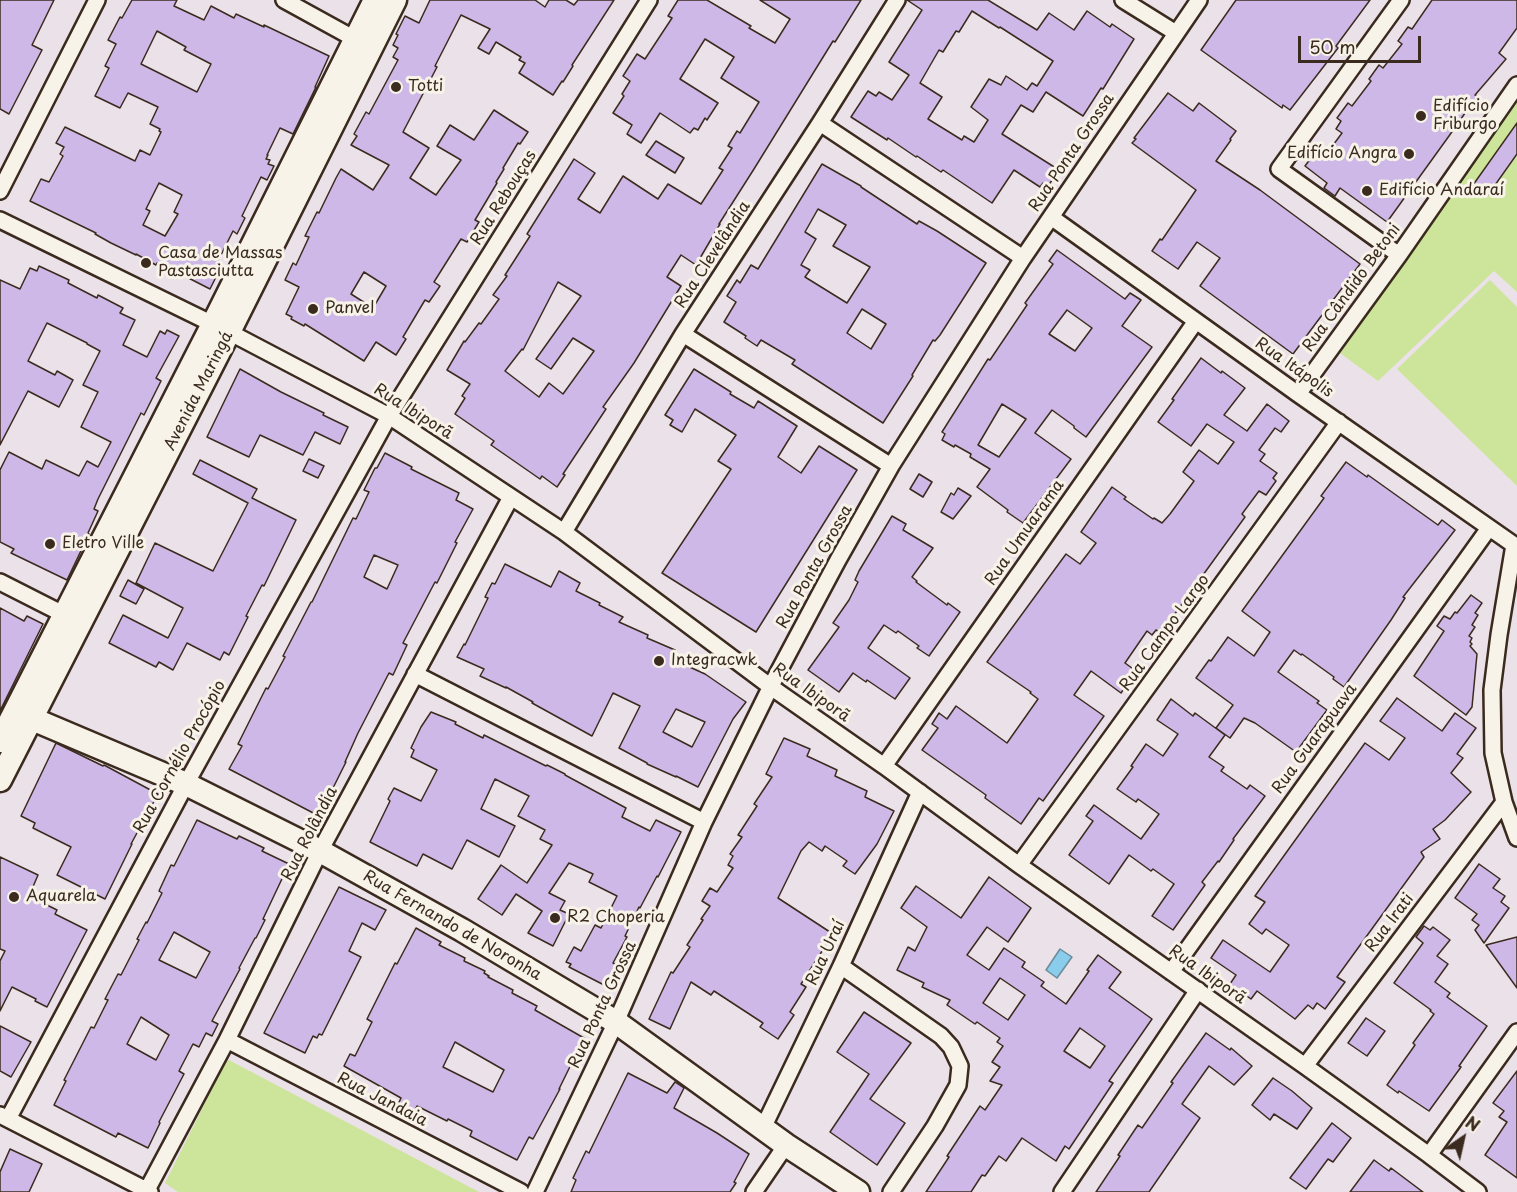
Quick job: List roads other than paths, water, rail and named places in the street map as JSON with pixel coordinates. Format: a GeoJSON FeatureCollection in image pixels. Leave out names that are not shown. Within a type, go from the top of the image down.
{"type":"FeatureCollection","features":[{"type":"Feature","properties":{"kind":"main road","name":"Avenida Maringá"},"geometry":{"type":"LineString","coordinates":[[0,741],[24,715],[221,328],[375,0]]}},
{"type":"Feature","properties":{"kind":"main road","name":"Avenida Maringá"},"geometry":{"type":"LineString","coordinates":[[0,780],[65,615],[395,0]]}},
{"type":"Feature","properties":{"kind":"main road","name":"Rua Fernando de Noronha"},"geometry":{"type":"LineString","coordinates":[[24,715],[186,784],[320,851],[462,930],[616,1022],[786,1145],[858,1192]]}},
{"type":"Feature","properties":{"kind":"street"},"geometry":{"type":"LineString","coordinates":[[0,191],[97,0]]}},
{"type":"Feature","properties":{"kind":"street"},"geometry":{"type":"LineString","coordinates":[[284,0],[355,39]]}},
{"type":"Feature","properties":{"kind":"street","name":"Rua Rebouças"},"geometry":{"type":"LineString","coordinates":[[390,416],[649,0]]}},
{"type":"Feature","properties":{"kind":"street","name":"Rua Clevelândia"},"geometry":{"type":"LineString","coordinates":[[564,532],[683,334],[897,0]]}},
{"type":"Feature","properties":{"kind":"street"},"geometry":{"type":"LineString","coordinates":[[1123,0],[1176,33]]}},
{"type":"Feature","properties":{"kind":"street","name":"Rua Ponta Grossa"},"geometry":{"type":"LineString","coordinates":[[535,1192],[616,1022],[704,822],[771,687],[838,560],[891,466],[1023,258],[1199,0]]}},
{"type":"Feature","properties":{"kind":"street"},"geometry":{"type":"LineString","coordinates":[[1399,255],[1279,168],[1401,0]]}},
{"type":"Feature","properties":{"kind":"street","name":"Rua Cândido Betoni"},"geometry":{"type":"LineString","coordinates":[[1298,394],[1399,255],[1517,85]]}},
{"type":"Feature","properties":{"kind":"street"},"geometry":{"type":"LineString","coordinates":[[820,123],[1023,258]]}},
{"type":"Feature","properties":{"kind":"street","name":"Rua Itápolis"},"geometry":{"type":"LineString","coordinates":[[1051,217],[1515,546]]}},
{"type":"Feature","properties":{"kind":"street","name":"Rua Ibiporã"},"geometry":{"type":"LineString","coordinates":[[0,220],[221,328],[390,416],[564,532],[771,687],[1305,1066],[1478,1192]]}},
{"type":"Feature","properties":{"kind":"street","name":"Rua Umuarama"},"geometry":{"type":"LineString","coordinates":[[884,766],[1196,321]]}},
{"type":"Feature","properties":{"kind":"street"},"geometry":{"type":"LineString","coordinates":[[683,334],[891,466]]}},
{"type":"Feature","properties":{"kind":"street","name":"Rua Cornélio Procópio"},"geometry":{"type":"LineString","coordinates":[[4,1117],[390,416]]}},
{"type":"Feature","properties":{"kind":"street","name":"Rua Campo Largo"},"geometry":{"type":"LineString","coordinates":[[1019,865],[1339,422]]}},
{"type":"Feature","properties":{"kind":"street","name":"Rua Rolândia"},"geometry":{"type":"LineString","coordinates":[[148,1191],[227,1040],[320,851],[511,497]]}},
{"type":"Feature","properties":{"kind":"street","name":"Rua Guarapuava"},"geometry":{"type":"LineString","coordinates":[[1171,972],[1489,528]]}},
{"type":"Feature","properties":{"kind":"street"},"geometry":{"type":"LineString","coordinates":[[1515,546],[1492,690],[1493,753],[1504,802],[1517,838]]}},
{"type":"Feature","properties":{"kind":"street"},"geometry":{"type":"LineString","coordinates":[[0,582],[65,615]]}},
{"type":"Feature","properties":{"kind":"street"},"geometry":{"type":"LineString","coordinates":[[415,674],[704,822]]}},
{"type":"Feature","properties":{"kind":"street","name":"Rua Uraí"},"geometry":{"type":"LineString","coordinates":[[763,1128],[841,966],[920,792]]}},
{"type":"Feature","properties":{"kind":"street","name":"Rua Irati"},"geometry":{"type":"LineString","coordinates":[[1305,1066],[1504,802]]}},
{"type":"Feature","properties":{"kind":"street"},"geometry":{"type":"LineString","coordinates":[[841,966],[941,1036],[951,1047],[960,1066],[958,1086],[935,1126],[891,1192]]}},
{"type":"Feature","properties":{"kind":"street"},"geometry":{"type":"LineString","coordinates":[[1062,1192],[1198,990]]}},
{"type":"Feature","properties":{"kind":"street"},"geometry":{"type":"LineString","coordinates":[[1429,1155],[1517,1032]]}},
{"type":"Feature","properties":{"kind":"street","name":"Rua Jandaia"},"geometry":{"type":"LineString","coordinates":[[227,1040],[521,1192]]}},
{"type":"Feature","properties":{"kind":"street"},"geometry":{"type":"LineString","coordinates":[[4,1117],[148,1191]]}},
{"type":"Feature","properties":{"kind":"street"},"geometry":{"type":"LineString","coordinates":[[754,1192],[786,1145]]}},
{"type":"Feature","properties":{"kind":"water"},"geometry":{"type":"Polygon","coordinates":[[[1060,949],[1072,957],[1057,978],[1046,970],[1060,949]]]}},
{"type":"Feature","properties":{"kind":"place","name":"Totti"},"geometry":{"type":"Point","coordinates":[396,87]}},
{"type":"Feature","properties":{"kind":"place","name":"Edifício Friburgo"},"geometry":{"type":"Point","coordinates":[1421,116]}},
{"type":"Feature","properties":{"kind":"place","name":"Edifício Angra"},"geometry":{"type":"Point","coordinates":[1409,154]}},
{"type":"Feature","properties":{"kind":"place","name":"Edifício Andaraí"},"geometry":{"type":"Point","coordinates":[1367,191]}},
{"type":"Feature","properties":{"kind":"place","name":"Casa de Massas Pastasciutta"},"geometry":{"type":"Point","coordinates":[146,263]}},
{"type":"Feature","properties":{"kind":"place","name":"Panvel"},"geometry":{"type":"Point","coordinates":[313,309]}},
{"type":"Feature","properties":{"kind":"place","name":"Eletro Ville"},"geometry":{"type":"Point","coordinates":[50,544]}},
{"type":"Feature","properties":{"kind":"place","name":"Integracwk"},"geometry":{"type":"Point","coordinates":[659,661]}},
{"type":"Feature","properties":{"kind":"place","name":"Aquarela"},"geometry":{"type":"Point","coordinates":[14,897]}},
{"type":"Feature","properties":{"kind":"place","name":"R2 Choperia"},"geometry":{"type":"Point","coordinates":[555,918]}}]}
